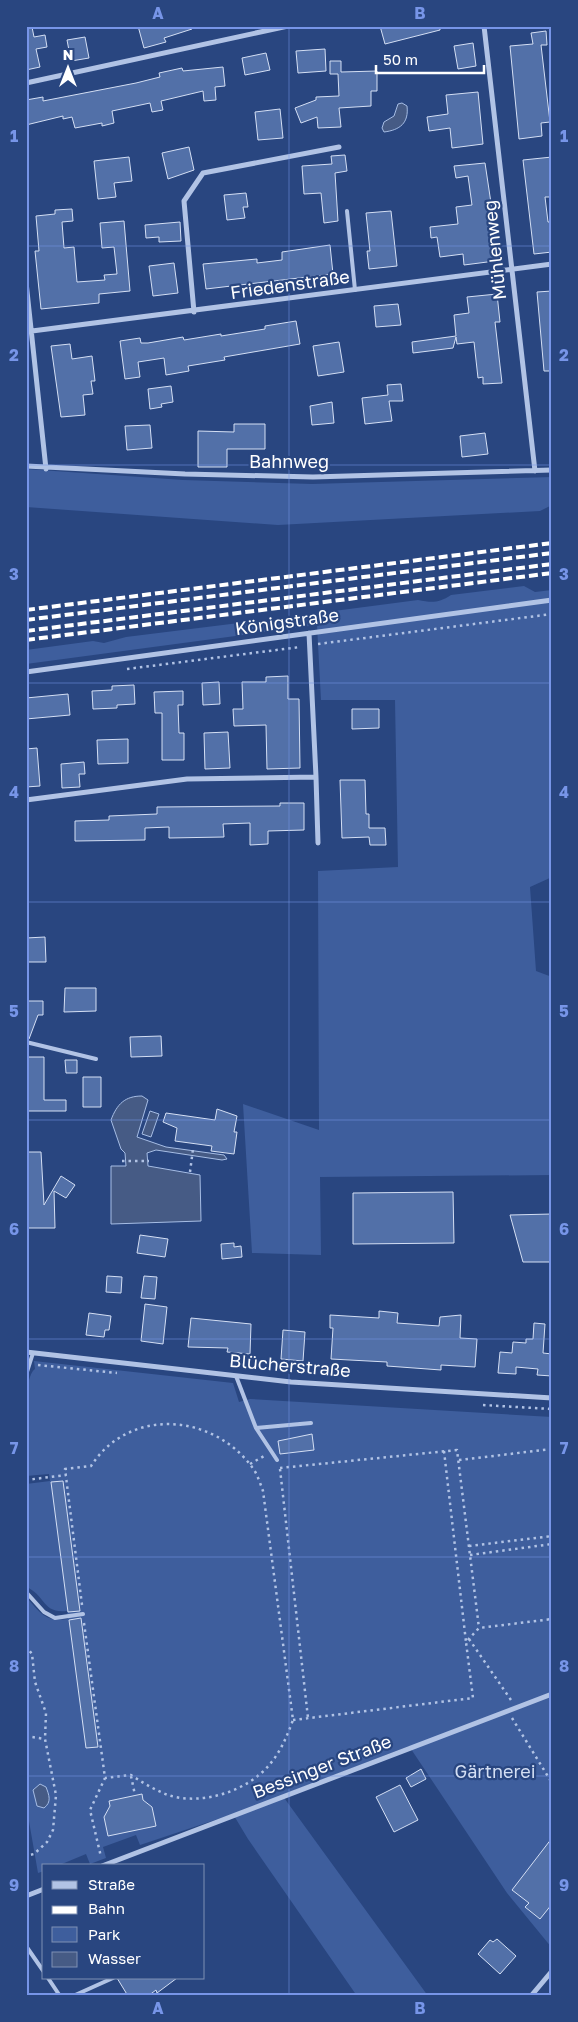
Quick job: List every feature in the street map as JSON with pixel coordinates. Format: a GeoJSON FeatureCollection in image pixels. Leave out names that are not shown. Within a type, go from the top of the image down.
{"type":"FeatureCollection","features":[{"type":"Feature","properties":{"kind":"street"},"geometry":{"type":"LineString","coordinates":[[26,83],[288,26]]}},
{"type":"Feature","properties":{"kind":"street","name":"Mühlenweg"},"geometry":{"type":"LineString","coordinates":[[484,26],[535,471]]}},
{"type":"Feature","properties":{"kind":"street"},"geometry":{"type":"LineString","coordinates":[[194,312],[184,201],[203,173],[340,147]]}},
{"type":"Feature","properties":{"kind":"street","name":"Friedenstraße"},"geometry":{"type":"LineString","coordinates":[[32,331],[194,312],[552,264]]}},
{"type":"Feature","properties":{"kind":"street"},"geometry":{"type":"LineString","coordinates":[[26,282],[46,469]]}},
{"type":"Feature","properties":{"kind":"street","name":"Bahnweg"},"geometry":{"type":"LineString","coordinates":[[26,466],[46,469],[313,477],[552,470]]}},
{"type":"Feature","properties":{"kind":"street","name":"Königstraße"},"geometry":{"type":"LineString","coordinates":[[26,672],[552,600]]}},
{"type":"Feature","properties":{"kind":"street"},"geometry":{"type":"LineString","coordinates":[[309,633],[318,843]]}},
{"type":"Feature","properties":{"kind":"street"},"geometry":{"type":"LineString","coordinates":[[26,800],[188,779],[316,777]]}},
{"type":"Feature","properties":{"kind":"street","name":"Blücherstraße"},"geometry":{"type":"LineString","coordinates":[[26,1352],[291,1382],[552,1398]]}},
{"type":"Feature","properties":{"kind":"street","name":"Bessinger Straße"},"geometry":{"type":"LineString","coordinates":[[107,1864],[552,1694]]}},
{"type":"Feature","properties":{"kind":"street"},"geometry":{"type":"LineString","coordinates":[[26,1896],[42,1890]]}},
{"type":"Feature","properties":{"kind":"street"},"geometry":{"type":"LineString","coordinates":[[531,1996],[552,1971]]}},
{"type":"Feature","properties":{"kind":"lane"},"geometry":{"type":"LineString","coordinates":[[347,211],[355,290]]}},
{"type":"Feature","properties":{"kind":"lane"},"geometry":{"type":"LineString","coordinates":[[26,1042],[96,1060]]}},
{"type":"Feature","properties":{"kind":"lane"},"geometry":{"type":"LineString","coordinates":[[26,1375],[33,1353]]}},
{"type":"Feature","properties":{"kind":"lane"},"geometry":{"type":"LineString","coordinates":[[236,1376],[256,1428],[277,1460]]}},
{"type":"Feature","properties":{"kind":"lane"},"geometry":{"type":"LineString","coordinates":[[256,1428],[311,1423]]}},
{"type":"Feature","properties":{"kind":"lane"},"geometry":{"type":"LineString","coordinates":[[26,1592],[44,1612],[55,1618],[83,1614]]}},
{"type":"Feature","properties":{"kind":"lane"},"geometry":{"type":"LineString","coordinates":[[26,1946],[42,1969]]}},
{"type":"Feature","properties":{"kind":"lane"},"geometry":{"type":"LineString","coordinates":[[49,1980],[60,1996]]}},
{"type":"Feature","properties":{"kind":"lane"},"geometry":{"type":"LineString","coordinates":[[73,1996],[109,1980]]}},
{"type":"Feature","properties":{"kind":"path"},"geometry":{"type":"LineString","coordinates":[[124,670],[552,614]]}},
{"type":"Feature","properties":{"kind":"path"},"geometry":{"type":"LineString","coordinates":[[190,1172],[193,1149]]}},
{"type":"Feature","properties":{"kind":"path"},"geometry":{"type":"LineString","coordinates":[[122,1161],[149,1161]]}},
{"type":"Feature","properties":{"kind":"path"},"geometry":{"type":"LineString","coordinates":[[99,1850],[90,1810],[105,1778],[65,1469],[91,1466],[100,1451],[145,1425],[195,1426],[214,1433],[238,1450],[250,1464],[263,1491],[293,1720],[284,1743],[270,1765],[251,1782],[231,1792],[197,1798],[170,1796],[147,1786],[131,1775],[105,1778]]}},
{"type":"Feature","properties":{"kind":"path"},"geometry":{"type":"LineString","coordinates":[[458,1460],[552,1449]]}},
{"type":"Feature","properties":{"kind":"path"},"geometry":{"type":"LineString","coordinates":[[280,1469],[457,1450],[479,1628]]}},
{"type":"Feature","properties":{"kind":"path"},"geometry":{"type":"LineString","coordinates":[[293,1720],[473,1698],[468,1640],[444,1451]]}},
{"type":"Feature","properties":{"kind":"path"},"geometry":{"type":"LineString","coordinates":[[250,1464],[272,1452]]}},
{"type":"Feature","properties":{"kind":"path"},"geometry":{"type":"LineString","coordinates":[[277,1460],[280,1469],[308,1718]]}},
{"type":"Feature","properties":{"kind":"path"},"geometry":{"type":"LineString","coordinates":[[26,1480],[66,1475]]}},
{"type":"Feature","properties":{"kind":"path"},"geometry":{"type":"LineString","coordinates":[[469,1546],[552,1536]]}},
{"type":"Feature","properties":{"kind":"path"},"geometry":{"type":"LineString","coordinates":[[470,1555],[552,1544]]}},
{"type":"Feature","properties":{"kind":"path"},"geometry":{"type":"LineString","coordinates":[[468,1640],[479,1628],[552,1619]]}},
{"type":"Feature","properties":{"kind":"path"},"geometry":{"type":"LineString","coordinates":[[468,1640],[509,1698]]}},
{"type":"Feature","properties":{"kind":"path"},"geometry":{"type":"LineString","coordinates":[[26,1646],[32,1654],[35,1682],[46,1712],[45,1739],[56,1795],[53,1830],[47,1842],[34,1854],[26,1856]]}},
{"type":"Feature","properties":{"kind":"path"},"geometry":{"type":"LineString","coordinates":[[508,1711],[552,1783]]}},
{"type":"Feature","properties":{"kind":"path"},"geometry":{"type":"LineString","coordinates":[[26,1736],[45,1739]]}},
{"type":"Feature","properties":{"kind":"path"},"geometry":{"type":"LineString","coordinates":[[131,1775],[135,1795]]}},
{"type":"Feature","properties":{"kind":"green space"},"geometry":{"type":"Polygon","coordinates":[[[26,469],[183,480],[312,484],[552,477],[552,505],[540,511],[278,525],[26,507],[26,469]]]}},
{"type":"Feature","properties":{"kind":"green space"},"geometry":{"type":"Polygon","coordinates":[[[524,586],[535,592],[552,590],[552,877],[530,887],[536,971],[552,977],[552,1175],[320,1177],[321,1255],[252,1253],[243,1104],[319,1130],[318,871],[398,867],[395,700],[321,700],[317,625],[26,664],[26,650],[93,641],[104,643],[126,637],[255,621],[278,621],[288,617],[418,600],[435,602],[451,595],[524,586]]]}},
{"type":"Feature","properties":{"kind":"green space","name":"Gärtnerei"},"geometry":{"type":"Polygon","coordinates":[[[34,1361],[233,1383],[239,1402],[250,1399],[552,1417],[552,1948],[507,1893],[409,1746],[282,1795],[428,1996],[357,1996],[248,1839],[233,1814],[140,1845],[136,1835],[103,1847],[106,1858],[90,1864],[86,1854],[62,1864],[42,1864],[42,1872],[38,1873],[26,1804],[26,1597],[48,1618],[68,1619],[67,1611],[53,1610],[37,1594],[26,1587],[26,1484],[50,1481],[49,1474],[26,1476],[26,1402],[31,1375],[35,1369],[34,1361]]]}},
{"type":"Feature","properties":{"kind":"water"},"geometry":{"type":"Polygon","coordinates":[[[402,103],[407,106],[405,121],[399,127],[384,132],[382,128],[384,122],[394,116],[398,104],[402,103]]]}},
{"type":"Feature","properties":{"kind":"water"},"geometry":{"type":"Polygon","coordinates":[[[136,1096],[142,1096],[148,1100],[137,1137],[166,1147],[224,1155],[227,1159],[222,1160],[156,1150],[147,1153],[148,1166],[200,1175],[201,1221],[111,1224],[111,1166],[126,1166],[125,1153],[121,1149],[111,1120],[122,1102],[136,1096]]]}},
{"type":"Feature","properties":{"kind":"water"},"geometry":{"type":"Polygon","coordinates":[[[150,1111],[159,1114],[151,1137],[142,1134],[150,1111]]]}},
{"type":"Feature","properties":{"kind":"water"},"geometry":{"type":"Polygon","coordinates":[[[40,1784],[46,1787],[49,1796],[49,1801],[44,1808],[37,1806],[33,1790],[40,1784]]]}},
{"type":"Feature","properties":{"kind":"building"},"geometry":{"type":"Polygon","coordinates":[[[138,26],[192,26],[192,29],[164,38],[166,42],[144,48],[138,26]]]}},
{"type":"Feature","properties":{"kind":"building"},"geometry":{"type":"Polygon","coordinates":[[[380,26],[440,26],[440,30],[385,44],[380,26]]]}},
{"type":"Feature","properties":{"kind":"building"},"geometry":{"type":"Polygon","coordinates":[[[26,27],[32,27],[34,37],[45,35],[47,47],[36,49],[40,67],[26,70],[26,27]]]}},
{"type":"Feature","properties":{"kind":"building"},"geometry":{"type":"Polygon","coordinates":[[[546,31],[547,45],[541,45],[550,122],[541,123],[542,136],[519,139],[510,46],[533,44],[531,33],[546,31]]]}},
{"type":"Feature","properties":{"kind":"building"},"geometry":{"type":"Polygon","coordinates":[[[85,37],[89,58],[71,61],[67,40],[85,37]]]}},
{"type":"Feature","properties":{"kind":"building"},"geometry":{"type":"Polygon","coordinates":[[[473,43],[476,66],[458,69],[454,46],[473,43]]]}},
{"type":"Feature","properties":{"kind":"building"},"geometry":{"type":"Polygon","coordinates":[[[325,49],[326,71],[298,73],[296,51],[325,49]]]}},
{"type":"Feature","properties":{"kind":"building"},"geometry":{"type":"Polygon","coordinates":[[[266,53],[270,70],[245,75],[242,58],[266,53]]]}},
{"type":"Feature","properties":{"kind":"building"},"geometry":{"type":"Polygon","coordinates":[[[330,61],[341,61],[341,72],[377,71],[377,91],[371,91],[371,106],[339,108],[341,127],[318,128],[317,117],[301,123],[295,108],[316,100],[316,97],[339,96],[338,74],[330,74],[330,61]]]}},
{"type":"Feature","properties":{"kind":"building"},"geometry":{"type":"Polygon","coordinates":[[[223,67],[225,86],[215,87],[216,100],[204,101],[203,91],[161,101],[163,110],[152,112],[150,103],[112,111],[114,123],[102,126],[102,123],[75,128],[72,117],[63,119],[63,116],[26,125],[26,100],[43,97],[43,101],[136,83],[160,77],[159,73],[182,68],[183,71],[223,67]]]}},
{"type":"Feature","properties":{"kind":"building"},"geometry":{"type":"Polygon","coordinates":[[[478,92],[483,144],[452,148],[450,128],[429,131],[427,117],[448,114],[446,95],[478,92]]]}},
{"type":"Feature","properties":{"kind":"building"},"geometry":{"type":"Polygon","coordinates":[[[280,109],[283,138],[258,140],[255,112],[280,109]]]}},
{"type":"Feature","properties":{"kind":"building"},"geometry":{"type":"Polygon","coordinates":[[[189,147],[194,170],[168,179],[162,153],[189,147]]]}},
{"type":"Feature","properties":{"kind":"building"},"geometry":{"type":"Polygon","coordinates":[[[345,155],[347,171],[335,173],[338,221],[324,223],[321,193],[304,194],[302,166],[332,164],[331,156],[345,155]]]}},
{"type":"Feature","properties":{"kind":"building"},"geometry":{"type":"Polygon","coordinates":[[[129,157],[132,181],[114,183],[116,197],[98,199],[94,161],[129,157]]]}},
{"type":"Feature","properties":{"kind":"building"},"geometry":{"type":"Polygon","coordinates":[[[552,157],[552,197],[545,197],[548,222],[552,222],[552,252],[534,254],[523,160],[552,157]]]}},
{"type":"Feature","properties":{"kind":"building"},"geometry":{"type":"Polygon","coordinates":[[[485,163],[491,203],[495,261],[464,265],[463,254],[440,257],[437,237],[431,238],[430,227],[458,224],[456,207],[472,205],[468,176],[456,178],[454,166],[485,163]]]}},
{"type":"Feature","properties":{"kind":"building"},"geometry":{"type":"Polygon","coordinates":[[[246,193],[248,207],[243,207],[245,218],[227,220],[224,195],[246,193]]]}},
{"type":"Feature","properties":{"kind":"building"},"geometry":{"type":"Polygon","coordinates":[[[72,209],[73,221],[62,222],[64,248],[74,247],[77,282],[105,280],[104,275],[117,274],[114,247],[102,248],[100,223],[124,221],[130,291],[99,294],[99,303],[41,309],[35,251],[39,251],[36,216],[55,214],[55,210],[72,209]]]}},
{"type":"Feature","properties":{"kind":"building"},"geometry":{"type":"Polygon","coordinates":[[[391,211],[397,266],[369,269],[367,251],[370,251],[366,213],[391,211]]]}},
{"type":"Feature","properties":{"kind":"building"},"geometry":{"type":"Polygon","coordinates":[[[180,222],[181,241],[159,242],[159,237],[146,238],[145,225],[180,222]]]}},
{"type":"Feature","properties":{"kind":"building"},"geometry":{"type":"Polygon","coordinates":[[[330,245],[333,274],[206,289],[203,264],[257,259],[257,263],[282,260],[282,252],[330,245]]]}},
{"type":"Feature","properties":{"kind":"building"},"geometry":{"type":"Polygon","coordinates":[[[174,263],[178,293],[153,296],[149,266],[174,263]]]}},
{"type":"Feature","properties":{"kind":"building"},"geometry":{"type":"Polygon","coordinates":[[[552,291],[552,371],[544,371],[537,292],[552,291]]]}},
{"type":"Feature","properties":{"kind":"building"},"geometry":{"type":"Polygon","coordinates":[[[497,294],[500,322],[495,322],[502,383],[483,384],[483,377],[478,378],[474,342],[457,344],[456,337],[453,348],[413,353],[412,342],[456,336],[454,315],[469,313],[467,297],[497,294]]]}},
{"type":"Feature","properties":{"kind":"building"},"geometry":{"type":"Polygon","coordinates":[[[398,304],[401,325],[376,327],[374,306],[398,304]]]}},
{"type":"Feature","properties":{"kind":"building"},"geometry":{"type":"Polygon","coordinates":[[[296,321],[300,344],[224,357],[225,360],[188,366],[189,371],[166,375],[164,358],[138,362],[140,377],[125,379],[120,341],[140,338],[141,343],[148,343],[183,337],[184,340],[221,334],[221,336],[265,329],[265,326],[296,321]]]}},
{"type":"Feature","properties":{"kind":"building"},"geometry":{"type":"Polygon","coordinates":[[[339,342],[344,372],[318,376],[313,346],[339,342]]]}},
{"type":"Feature","properties":{"kind":"building"},"geometry":{"type":"Polygon","coordinates":[[[70,344],[72,359],[92,356],[95,381],[91,381],[93,394],[83,395],[85,415],[61,417],[51,346],[70,344]]]}},
{"type":"Feature","properties":{"kind":"building"},"geometry":{"type":"Polygon","coordinates":[[[401,384],[403,401],[389,401],[392,421],[365,424],[362,398],[388,395],[387,385],[401,384]]]}},
{"type":"Feature","properties":{"kind":"building"},"geometry":{"type":"Polygon","coordinates":[[[171,386],[173,402],[161,404],[162,407],[150,409],[148,389],[171,386]]]}},
{"type":"Feature","properties":{"kind":"building"},"geometry":{"type":"Polygon","coordinates":[[[332,402],[334,423],[312,425],[310,406],[332,402]]]}},
{"type":"Feature","properties":{"kind":"building"},"geometry":{"type":"Polygon","coordinates":[[[234,424],[265,424],[265,449],[227,449],[227,467],[198,467],[198,431],[234,432],[234,424]]]}},
{"type":"Feature","properties":{"kind":"building"},"geometry":{"type":"Polygon","coordinates":[[[150,425],[152,448],[127,450],[125,426],[150,425]]]}},
{"type":"Feature","properties":{"kind":"building"},"geometry":{"type":"Polygon","coordinates":[[[485,433],[488,454],[462,457],[460,436],[485,433]]]}},
{"type":"Feature","properties":{"kind":"building"},"geometry":{"type":"Polygon","coordinates":[[[288,676],[288,699],[299,699],[300,768],[267,769],[266,725],[234,726],[233,709],[243,709],[242,682],[266,682],[266,677],[288,676]]]}},
{"type":"Feature","properties":{"kind":"building"},"geometry":{"type":"Polygon","coordinates":[[[219,682],[220,704],[203,705],[202,683],[219,682]]]}},
{"type":"Feature","properties":{"kind":"building"},"geometry":{"type":"Polygon","coordinates":[[[134,685],[135,704],[117,705],[117,708],[93,709],[92,691],[112,690],[112,686],[134,685]]]}},
{"type":"Feature","properties":{"kind":"building"},"geometry":{"type":"Polygon","coordinates":[[[183,691],[183,705],[178,705],[179,733],[184,733],[184,760],[162,760],[162,713],[155,713],[154,692],[183,691]]]}},
{"type":"Feature","properties":{"kind":"building"},"geometry":{"type":"Polygon","coordinates":[[[68,694],[70,715],[26,719],[26,698],[68,694]]]}},
{"type":"Feature","properties":{"kind":"building"},"geometry":{"type":"Polygon","coordinates":[[[352,709],[379,709],[379,728],[352,729],[352,709]]]}},
{"type":"Feature","properties":{"kind":"building"},"geometry":{"type":"Polygon","coordinates":[[[228,732],[230,768],[205,769],[204,733],[228,732]]]}},
{"type":"Feature","properties":{"kind":"building"},"geometry":{"type":"Polygon","coordinates":[[[128,739],[128,763],[98,764],[97,740],[128,739]]]}},
{"type":"Feature","properties":{"kind":"building"},"geometry":{"type":"Polygon","coordinates":[[[37,748],[40,786],[26,787],[26,749],[37,748]]]}},
{"type":"Feature","properties":{"kind":"building"},"geometry":{"type":"Polygon","coordinates":[[[84,762],[85,774],[79,774],[80,787],[62,788],[61,764],[84,762]]]}},
{"type":"Feature","properties":{"kind":"building"},"geometry":{"type":"Polygon","coordinates":[[[340,780],[365,780],[366,814],[369,814],[369,828],[385,828],[386,845],[370,845],[369,837],[342,838],[340,780]]]}},
{"type":"Feature","properties":{"kind":"building"},"geometry":{"type":"Polygon","coordinates":[[[280,803],[304,803],[304,830],[268,831],[268,844],[250,845],[250,823],[223,824],[224,837],[169,838],[169,827],[145,828],[145,840],[75,841],[75,821],[109,820],[109,816],[157,814],[157,807],[280,806],[280,803]]]}},
{"type":"Feature","properties":{"kind":"building"},"geometry":{"type":"Polygon","coordinates":[[[45,937],[46,962],[26,962],[26,938],[45,937]]]}},
{"type":"Feature","properties":{"kind":"building"},"geometry":{"type":"Polygon","coordinates":[[[65,988],[96,988],[96,1011],[64,1012],[65,988]]]}},
{"type":"Feature","properties":{"kind":"building"},"geometry":{"type":"Polygon","coordinates":[[[26,1001],[43,1001],[43,1015],[38,1015],[29,1039],[26,1038],[26,1001]]]}},
{"type":"Feature","properties":{"kind":"building"},"geometry":{"type":"Polygon","coordinates":[[[161,1036],[162,1056],[131,1057],[130,1037],[161,1036]]]}},
{"type":"Feature","properties":{"kind":"building"},"geometry":{"type":"Polygon","coordinates":[[[26,1057],[44,1057],[44,1100],[66,1100],[66,1111],[26,1111],[26,1057]]]}},
{"type":"Feature","properties":{"kind":"building"},"geometry":{"type":"Polygon","coordinates":[[[65,1060],[77,1060],[77,1073],[66,1073],[65,1060]]]}},
{"type":"Feature","properties":{"kind":"building"},"geometry":{"type":"Polygon","coordinates":[[[83,1077],[101,1077],[101,1107],[83,1107],[83,1077]]]}},
{"type":"Feature","properties":{"kind":"building"},"geometry":{"type":"Polygon","coordinates":[[[217,1109],[237,1116],[234,1132],[237,1132],[234,1154],[211,1151],[212,1146],[175,1141],[177,1128],[163,1122],[166,1113],[215,1120],[217,1109]]]}},
{"type":"Feature","properties":{"kind":"building"},"geometry":{"type":"Polygon","coordinates":[[[26,1152],[41,1152],[44,1205],[61,1176],[75,1185],[66,1198],[54,1191],[55,1228],[26,1228],[26,1152]]]}},
{"type":"Feature","properties":{"kind":"building"},"geometry":{"type":"Polygon","coordinates":[[[453,1192],[454,1243],[353,1244],[353,1193],[453,1192]]]}},
{"type":"Feature","properties":{"kind":"building"},"geometry":{"type":"Polygon","coordinates":[[[552,1214],[552,1262],[523,1262],[510,1215],[552,1214]]]}},
{"type":"Feature","properties":{"kind":"building"},"geometry":{"type":"Polygon","coordinates":[[[140,1235],[168,1239],[165,1257],[137,1253],[140,1235]]]}},
{"type":"Feature","properties":{"kind":"building"},"geometry":{"type":"Polygon","coordinates":[[[234,1243],[234,1247],[241,1246],[242,1257],[222,1259],[221,1244],[234,1243]]]}},
{"type":"Feature","properties":{"kind":"building"},"geometry":{"type":"Polygon","coordinates":[[[107,1276],[122,1277],[121,1293],[106,1292],[107,1276]]]}},
{"type":"Feature","properties":{"kind":"building"},"geometry":{"type":"Polygon","coordinates":[[[144,1276],[157,1277],[155,1299],[141,1298],[144,1276]]]}},
{"type":"Feature","properties":{"kind":"building"},"geometry":{"type":"Polygon","coordinates":[[[145,1304],[167,1307],[163,1344],[141,1341],[145,1304]]]}},
{"type":"Feature","properties":{"kind":"building"},"geometry":{"type":"Polygon","coordinates":[[[379,1311],[398,1313],[397,1323],[439,1326],[440,1317],[461,1315],[460,1338],[477,1339],[475,1367],[441,1365],[441,1370],[387,1366],[387,1362],[331,1359],[333,1328],[330,1328],[330,1315],[379,1318],[379,1311]]]}},
{"type":"Feature","properties":{"kind":"building"},"geometry":{"type":"Polygon","coordinates":[[[89,1313],[111,1316],[109,1330],[105,1330],[104,1337],[86,1335],[89,1313]]]}},
{"type":"Feature","properties":{"kind":"building"},"geometry":{"type":"Polygon","coordinates":[[[191,1318],[251,1324],[250,1354],[227,1352],[228,1348],[188,1347],[191,1318]]]}},
{"type":"Feature","properties":{"kind":"building"},"geometry":{"type":"Polygon","coordinates":[[[534,1323],[545,1324],[543,1353],[552,1354],[552,1376],[537,1375],[538,1369],[516,1367],[516,1374],[498,1373],[500,1352],[512,1353],[513,1342],[526,1343],[526,1339],[533,1339],[534,1323]]]}},
{"type":"Feature","properties":{"kind":"building"},"geometry":{"type":"Polygon","coordinates":[[[283,1330],[305,1332],[303,1361],[281,1359],[283,1330]]]}},
{"type":"Feature","properties":{"kind":"building"},"geometry":{"type":"Polygon","coordinates":[[[312,1434],[314,1450],[280,1454],[278,1441],[312,1434]]]}},
{"type":"Feature","properties":{"kind":"building"},"geometry":{"type":"Polygon","coordinates":[[[63,1481],[80,1611],[68,1612],[51,1482],[63,1481]]]}},
{"type":"Feature","properties":{"kind":"building"},"geometry":{"type":"Polygon","coordinates":[[[81,1618],[98,1747],[86,1748],[69,1620],[81,1618]]]}},
{"type":"Feature","properties":{"kind":"building"},"geometry":{"type":"Polygon","coordinates":[[[421,1769],[426,1779],[411,1787],[406,1778],[421,1769]]]}},
{"type":"Feature","properties":{"kind":"building"},"geometry":{"type":"Polygon","coordinates":[[[400,1785],[418,1820],[394,1832],[376,1797],[400,1785]]]}},
{"type":"Feature","properties":{"kind":"building"},"geometry":{"type":"Polygon","coordinates":[[[142,1794],[143,1800],[152,1807],[156,1826],[108,1836],[104,1817],[110,1806],[109,1801],[142,1794]]]}},
{"type":"Feature","properties":{"kind":"building"},"geometry":{"type":"Polygon","coordinates":[[[552,1838],[552,1904],[540,1919],[525,1907],[529,1903],[512,1890],[552,1838]]]}},
{"type":"Feature","properties":{"kind":"building"},"geometry":{"type":"Polygon","coordinates":[[[497,1939],[516,1956],[500,1974],[478,1954],[490,1940],[493,1942],[497,1939]]]}},
{"type":"Feature","properties":{"kind":"building"},"geometry":{"type":"Polygon","coordinates":[[[118,1980],[174,1980],[157,1993],[156,1990],[148,1996],[128,1996],[118,1980]]]}},
{"type":"Feature","properties":{"kind":"railway"},"geometry":{"type":"LineString","coordinates":[[26,610],[552,543]]}},
{"type":"Feature","properties":{"kind":"railway"},"geometry":{"type":"LineString","coordinates":[[26,620],[552,553]]}},
{"type":"Feature","properties":{"kind":"railway"},"geometry":{"type":"LineString","coordinates":[[26,631],[552,564]]}},
{"type":"Feature","properties":{"kind":"railway"},"geometry":{"type":"LineString","coordinates":[[26,640],[552,573]]}}]}
